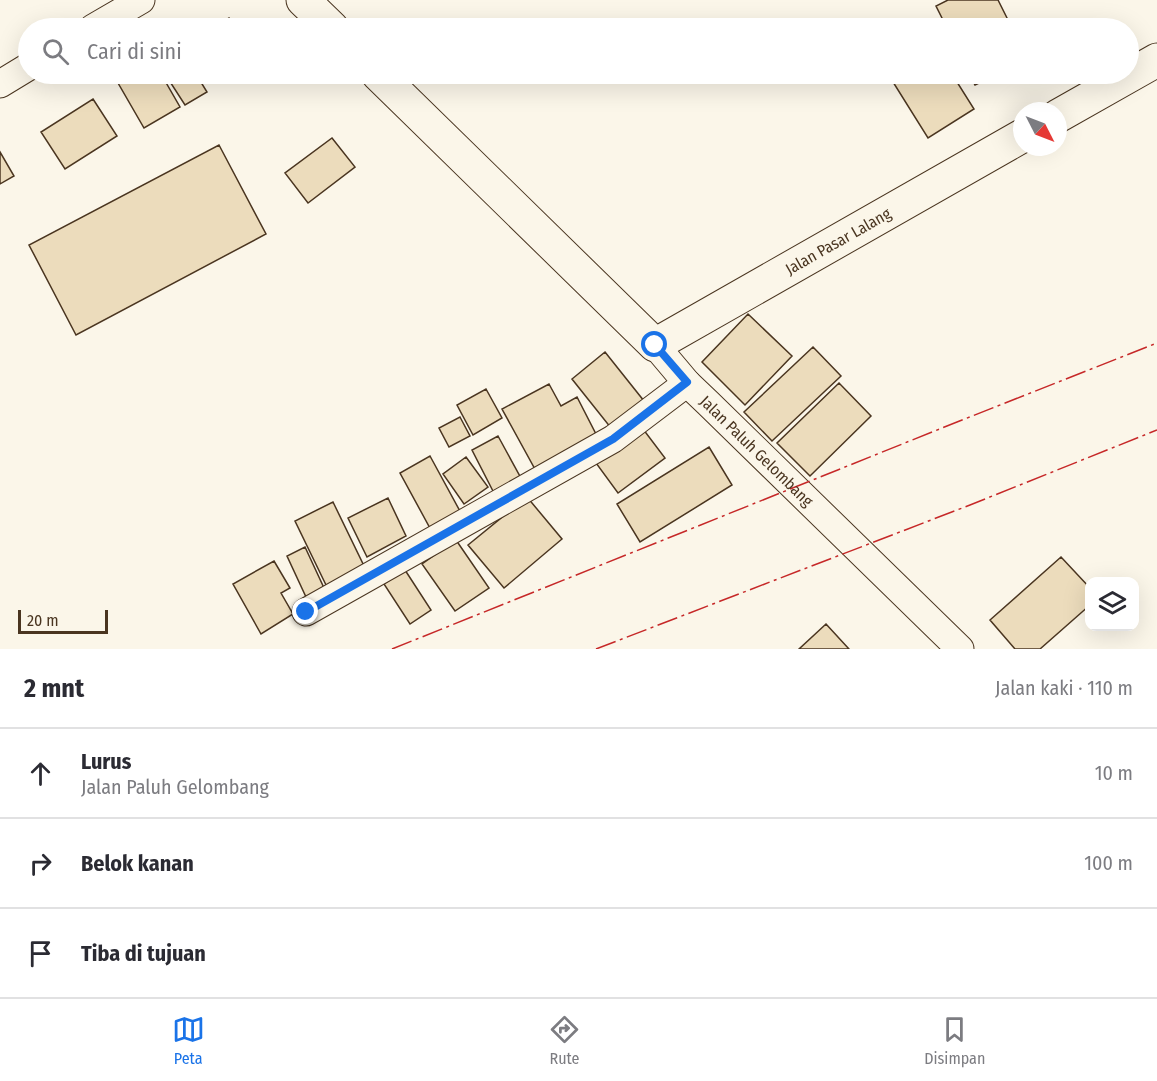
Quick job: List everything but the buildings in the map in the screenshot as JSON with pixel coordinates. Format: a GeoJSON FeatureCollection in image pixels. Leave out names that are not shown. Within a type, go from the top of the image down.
{"type":"FeatureCollection","features":[{"type":"Feature","properties":{"kind":"street"},"geometry":{"type":"LineString","coordinates":[[110,18],[141,0]]}},
{"type":"Feature","properties":{"kind":"street"},"geometry":{"type":"LineString","coordinates":[[303,0],[322,18]]}},
{"type":"Feature","properties":{"kind":"street"},"geometry":{"type":"LineString","coordinates":[[1139,70],[1157,60]]}},
{"type":"Feature","properties":{"kind":"street"},"geometry":{"type":"LineString","coordinates":[[0,84],[18,73]]}},
{"type":"Feature","properties":{"kind":"street","name":"Jalan Paluh Gelombang"},"geometry":{"type":"LineString","coordinates":[[388,84],[655,345],[687,382],[960,649]]}},
{"type":"Feature","properties":{"kind":"street"},"geometry":{"type":"LineString","coordinates":[[1067,111],[1115,84]]}},
{"type":"Feature","properties":{"kind":"street","name":"Jalan Pasar Lalang"},"geometry":{"type":"LineString","coordinates":[[655,345],[1013,141]]}},
{"type":"Feature","properties":{"kind":"street"},"geometry":{"type":"LineString","coordinates":[[306,612],[613,439],[687,382]]}},
{"type":"Feature","properties":{"kind":"power"},"geometry":{"type":"LineString","coordinates":[[392,649],[1157,343]]}},
{"type":"Feature","properties":{"kind":"power"},"geometry":{"type":"LineString","coordinates":[[596,649],[970,505],[1157,430]]}},
{"type":"Feature","properties":{"kind":"route"},"geometry":{"type":"LineString","coordinates":[[306,612],[613,439],[687,382],[655,345]]}}]}
